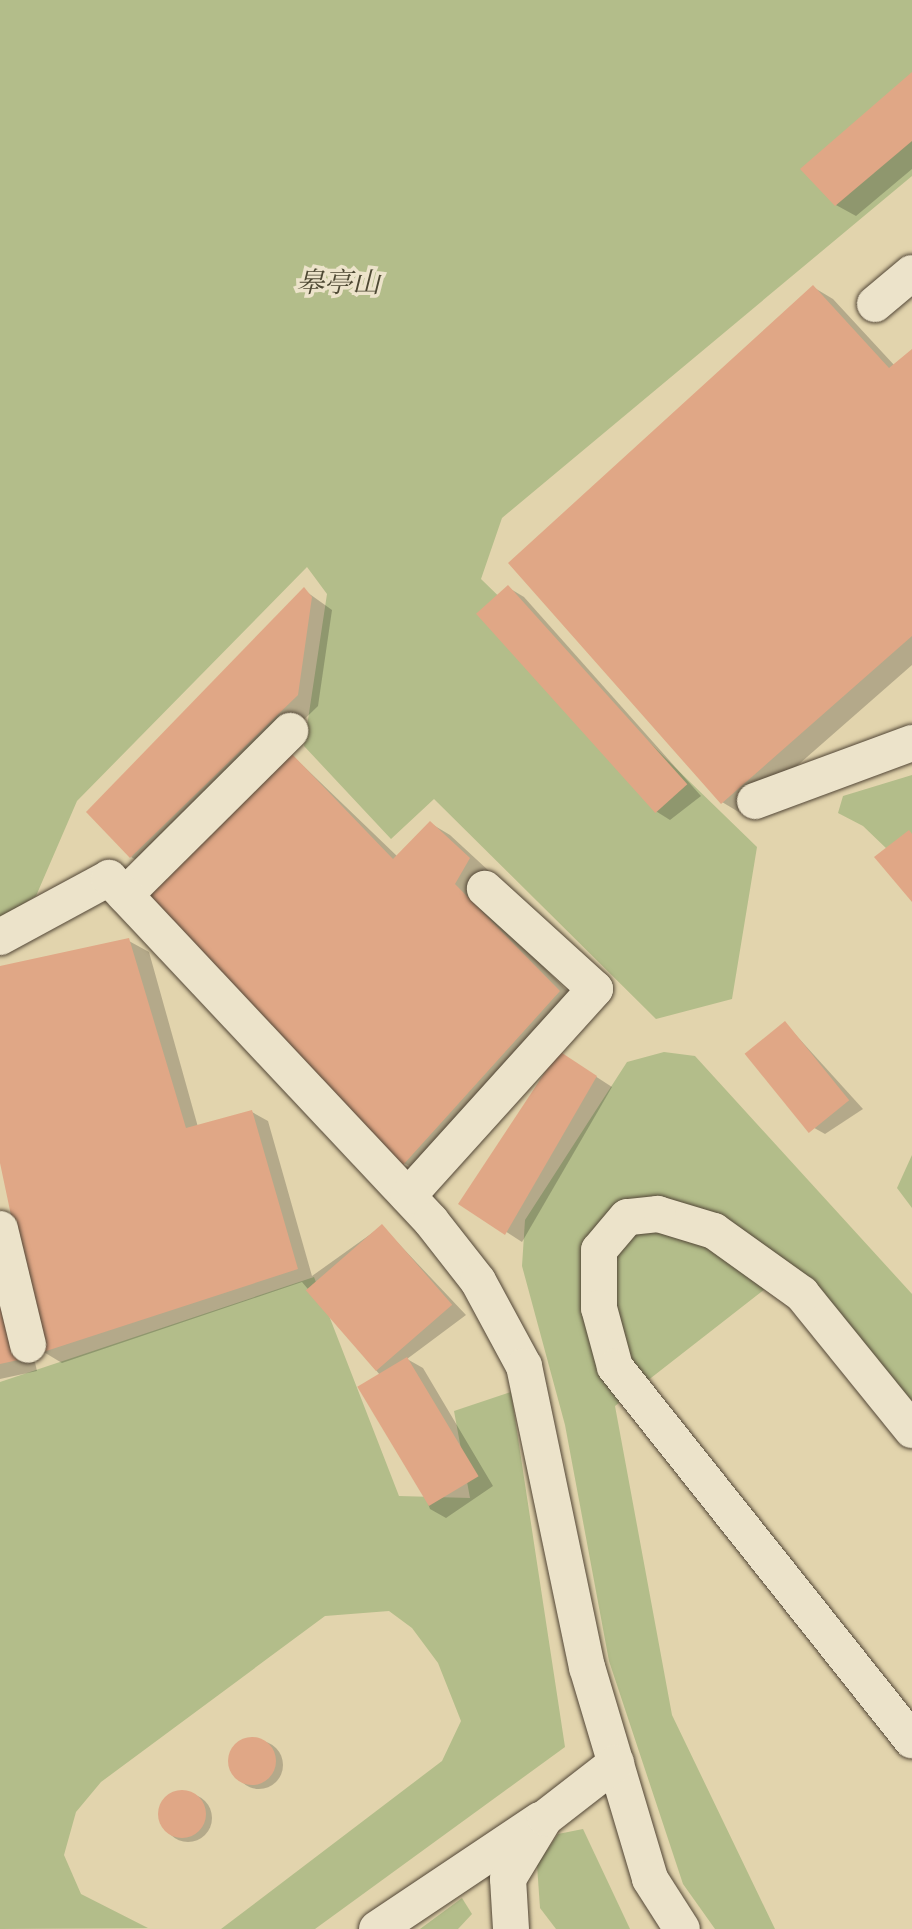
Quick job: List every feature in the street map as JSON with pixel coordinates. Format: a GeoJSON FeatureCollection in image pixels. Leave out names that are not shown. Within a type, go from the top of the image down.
{"type":"FeatureCollection","features":[{"type":"Feature","properties":{"kind":"street"},"geometry":{"type":"LineString","coordinates":[[875,304],[912,273]]}},
{"type":"Feature","properties":{"kind":"street"},"geometry":{"type":"LineString","coordinates":[[0,937],[117,887],[290,731]]}},
{"type":"Feature","properties":{"kind":"street"},"geometry":{"type":"LineString","coordinates":[[755,801],[912,743]]}},
{"type":"Feature","properties":{"kind":"street"},"geometry":{"type":"LineString","coordinates":[[117,887],[408,1196],[478,1281],[524,1366],[587,1667],[650,1879],[682,1929]]}},
{"type":"Feature","properties":{"kind":"street"},"geometry":{"type":"LineString","coordinates":[[408,1196],[595,989],[485,889]]}},
{"type":"Feature","properties":{"kind":"street"},"geometry":{"type":"LineString","coordinates":[[912,1430],[802,1294],[714,1231],[658,1214],[627,1217],[599,1250],[599,1308],[615,1367],[912,1740]]}},
{"type":"Feature","properties":{"kind":"street"},"geometry":{"type":"LineString","coordinates":[[0,1229],[28,1345]]}},
{"type":"Feature","properties":{"kind":"street"},"geometry":{"type":"LineString","coordinates":[[377,1929],[545,1818],[616,1763]]}},
{"type":"Feature","properties":{"kind":"street"},"geometry":{"type":"LineString","coordinates":[[511,1929],[508,1879],[545,1818]]}},
{"type":"Feature","properties":{"kind":"green space","name":"皋亭山"},"geometry":{"type":"Polygon","coordinates":[[[0,0],[912,0],[912,176],[502,518],[481,579],[757,847],[732,999],[656,1019],[434,799],[391,839],[304,746],[327,594],[307,567],[77,801],[36,896],[0,918],[0,0]]]}},
{"type":"Feature","properties":{"kind":"green space"},"geometry":{"type":"Polygon","coordinates":[[[912,775],[912,873],[863,826],[838,813],[843,796],[912,775]]]}},
{"type":"Feature","properties":{"kind":"green space"},"geometry":{"type":"Polygon","coordinates":[[[664,1052],[695,1056],[912,1294],[912,1445],[797,1310],[765,1289],[615,1406],[672,1715],[775,1929],[715,1929],[683,1884],[609,1661],[565,1425],[522,1266],[525,1220],[627,1062],[664,1052]]]}},
{"type":"Feature","properties":{"kind":"green space"},"geometry":{"type":"Polygon","coordinates":[[[912,1155],[912,1208],[897,1188],[912,1155]]]}},
{"type":"Feature","properties":{"kind":"green space"},"geometry":{"type":"Polygon","coordinates":[[[314,1277],[399,1496],[470,1498],[454,1411],[511,1392],[565,1747],[315,1929],[221,1929],[442,1761],[461,1721],[438,1663],[412,1628],[389,1611],[325,1616],[101,1782],[76,1812],[64,1855],[81,1894],[148,1928],[0,1929],[0,1382],[314,1277]]]}},
{"type":"Feature","properties":{"kind":"green space"},"geometry":{"type":"Polygon","coordinates":[[[583,1829],[630,1929],[556,1929],[540,1908],[537,1865],[558,1834],[583,1829]]]}},
{"type":"Feature","properties":{"kind":"green space"},"geometry":{"type":"Polygon","coordinates":[[[462,1898],[472,1914],[458,1929],[420,1929],[462,1898]]]}},
{"type":"Feature","properties":{"kind":"building"},"geometry":{"type":"Polygon","coordinates":[[[912,72],[912,141],[835,206],[800,169],[912,72]]]}},
{"type":"Feature","properties":{"kind":"building"},"geometry":{"type":"Polygon","coordinates":[[[813,285],[889,368],[912,349],[912,636],[721,804],[508,563],[813,285]]]}},
{"type":"Feature","properties":{"kind":"building"},"geometry":{"type":"Polygon","coordinates":[[[508,585],[687,784],[655,813],[476,614],[508,585]]]}},
{"type":"Feature","properties":{"kind":"building"},"geometry":{"type":"Polygon","coordinates":[[[304,587],[312,597],[298,695],[130,858],[86,812],[304,587]]]}},
{"type":"Feature","properties":{"kind":"building"},"geometry":{"type":"Polygon","coordinates":[[[291,753],[393,859],[430,821],[470,858],[455,884],[560,991],[403,1165],[143,890],[291,753]]]}},
{"type":"Feature","properties":{"kind":"building"},"geometry":{"type":"Polygon","coordinates":[[[909,830],[912,834],[912,902],[874,857],[909,830]]]}},
{"type":"Feature","properties":{"kind":"building"},"geometry":{"type":"Polygon","coordinates":[[[129,938],[186,1128],[252,1110],[298,1269],[40,1353],[0,1163],[0,966],[129,938]]]}},
{"type":"Feature","properties":{"kind":"building"},"geometry":{"type":"Polygon","coordinates":[[[785,1021],[849,1100],[809,1133],[745,1054],[785,1021]]]}},
{"type":"Feature","properties":{"kind":"building"},"geometry":{"type":"Polygon","coordinates":[[[559,1051],[597,1076],[505,1235],[458,1204],[559,1051]]]}},
{"type":"Feature","properties":{"kind":"building"},"geometry":{"type":"Polygon","coordinates":[[[382,1224],[452,1305],[376,1371],[306,1290],[382,1224]]]}},
{"type":"Feature","properties":{"kind":"building"},"geometry":{"type":"Polygon","coordinates":[[[0,1287],[18,1360],[0,1364],[0,1287]]]}},
{"type":"Feature","properties":{"kind":"building"},"geometry":{"type":"Polygon","coordinates":[[[407,1357],[479,1476],[429,1506],[357,1387],[407,1357]]]}},
{"type":"Feature","properties":{"kind":"building"},"geometry":{"type":"Polygon","coordinates":[[[252,1737],[269,1744],[276,1761],[269,1778],[252,1785],[235,1778],[228,1761],[235,1744],[252,1737]]]}},
{"type":"Feature","properties":{"kind":"building"},"geometry":{"type":"Polygon","coordinates":[[[182,1790],[199,1797],[206,1814],[199,1831],[182,1838],[165,1831],[158,1814],[165,1797],[182,1790]]]}}]}
